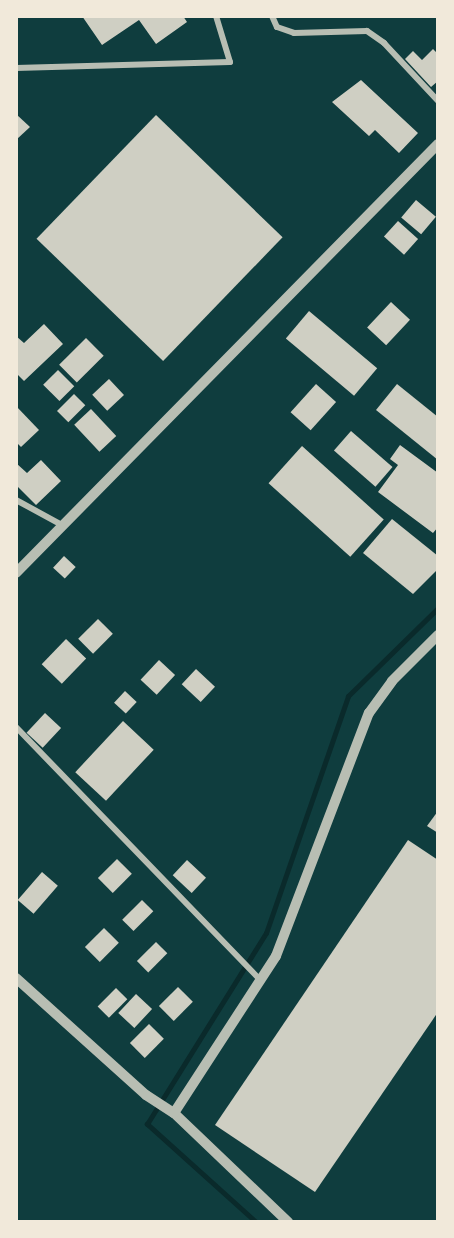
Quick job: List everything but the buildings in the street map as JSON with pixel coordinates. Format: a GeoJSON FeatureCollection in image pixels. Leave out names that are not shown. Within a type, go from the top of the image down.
{"type":"FeatureCollection","features":[{"type":"Feature","properties":{"kind":"street"},"geometry":{"type":"LineString","coordinates":[[16,68],[230,62],[216,16]]}},
{"type":"Feature","properties":{"kind":"street"},"geometry":{"type":"LineString","coordinates":[[272,16],[278,27],[294,33],[367,31],[384,43],[438,101]]}},
{"type":"Feature","properties":{"kind":"street"},"geometry":{"type":"LineString","coordinates":[[16,573],[438,144]]}},
{"type":"Feature","properties":{"kind":"street"},"geometry":{"type":"LineString","coordinates":[[16,500],[62,525]]}},
{"type":"Feature","properties":{"kind":"street"},"geometry":{"type":"LineString","coordinates":[[174,1113],[260,980],[293,920],[369,713],[392,681],[438,635]]}},
{"type":"Feature","properties":{"kind":"street"},"geometry":{"type":"LineString","coordinates":[[16,727],[260,980]]}},
{"type":"Feature","properties":{"kind":"street"},"geometry":{"type":"LineString","coordinates":[[16,978],[146,1095],[174,1113],[288,1221]]}},
{"type":"Feature","properties":{"kind":"waterway"},"geometry":{"type":"LineString","coordinates":[[256,1222],[147,1124],[266,933],[348,696],[438,608]]}}]}
